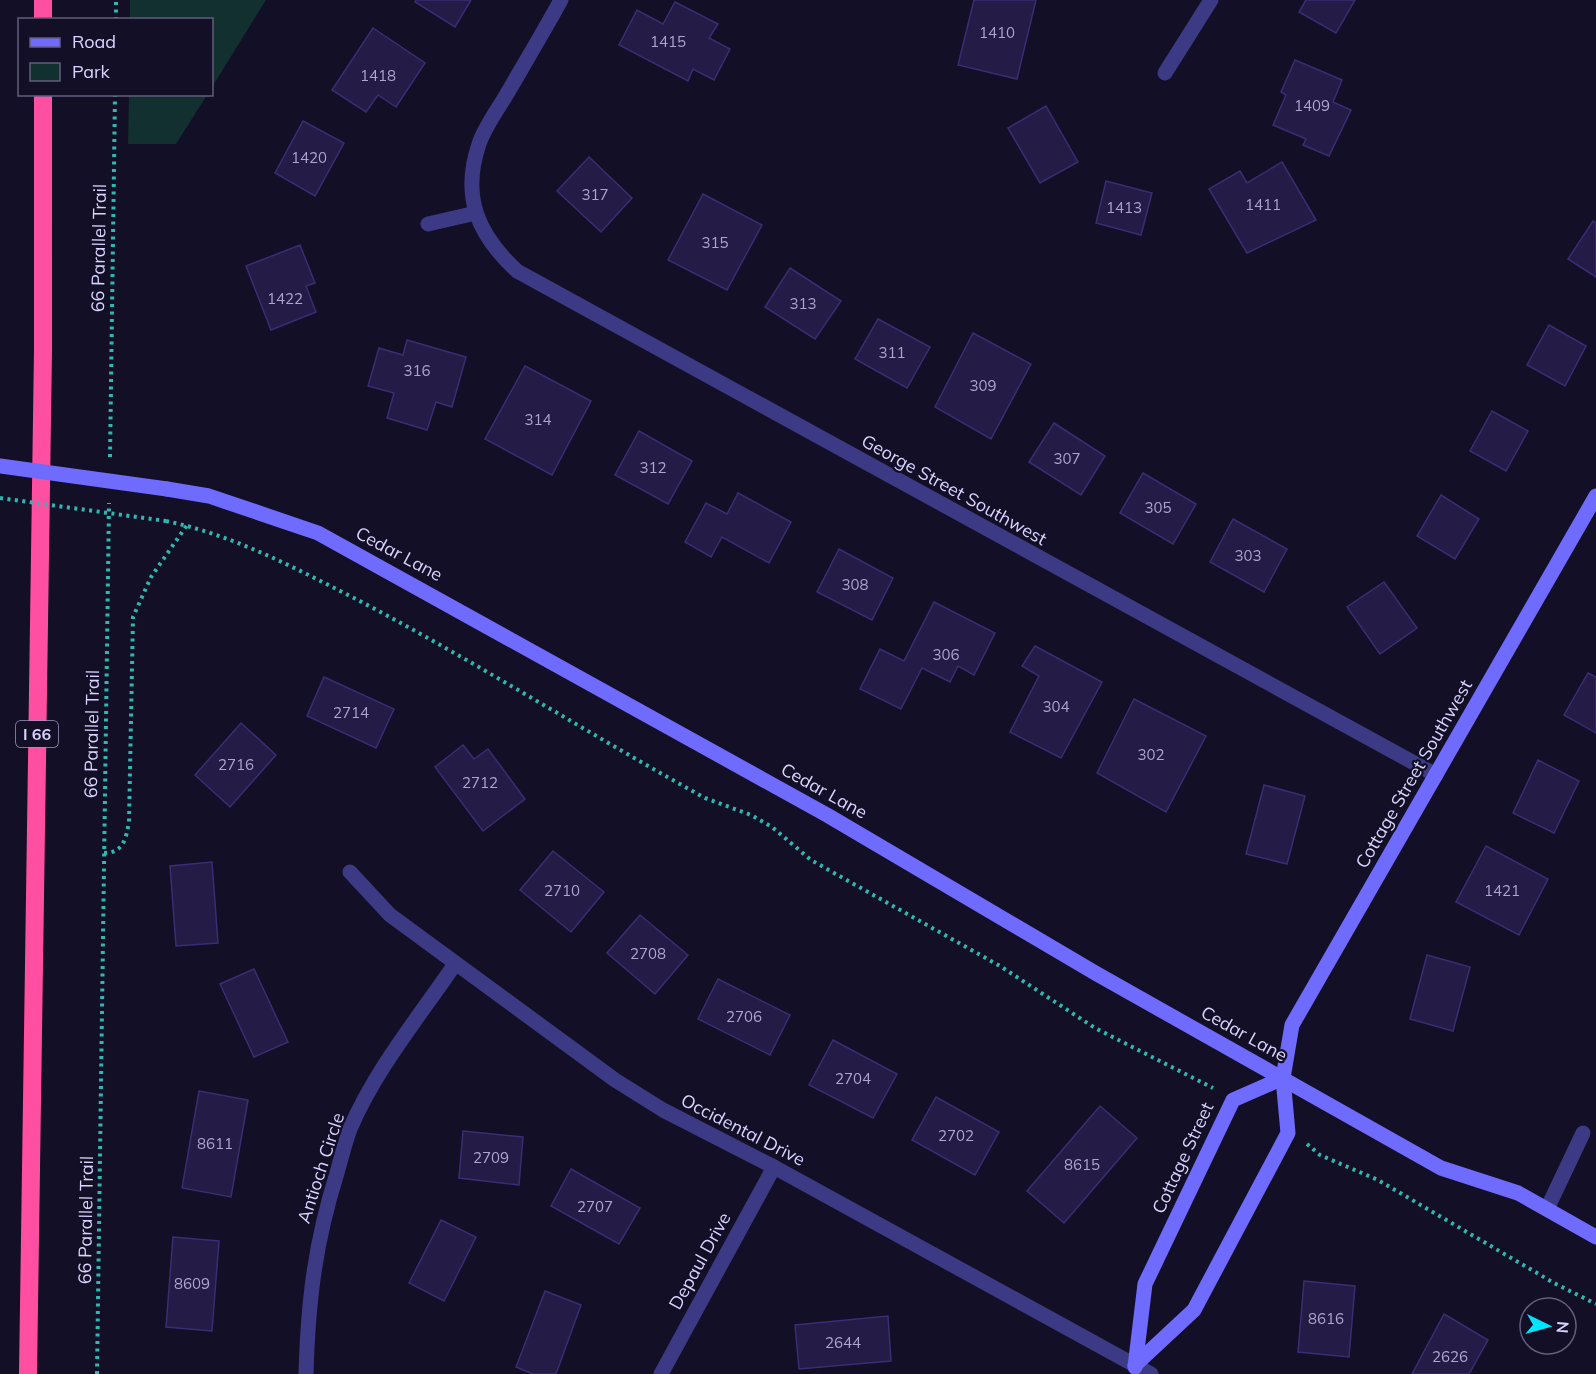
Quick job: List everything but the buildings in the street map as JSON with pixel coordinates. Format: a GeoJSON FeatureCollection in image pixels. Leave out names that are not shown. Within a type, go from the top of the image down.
{"type":"FeatureCollection","features":[{"type":"Feature","properties":{"kind":"highway"},"geometry":{"type":"LineString","coordinates":[[43,0],[43,18]]}},
{"type":"Feature","properties":{"kind":"highway","name":"I 66"},"geometry":{"type":"LineString","coordinates":[[28,1374],[43,350],[43,96]]}},
{"type":"Feature","properties":{"kind":"main road","name":"Cedar Lane"},"geometry":{"type":"LineString","coordinates":[[0,466],[209,496],[318,533],[827,814],[1088,968],[1441,1168],[1518,1193],[1596,1237]]}},
{"type":"Feature","properties":{"kind":"main road","name":"Cottage Street Southwest"},"geometry":{"type":"LineString","coordinates":[[1283,1078],[1292,1025],[1596,496]]}},
{"type":"Feature","properties":{"kind":"main road","name":"Cottage Street"},"geometry":{"type":"LineString","coordinates":[[1134,1370],[1145,1284],[1233,1100],[1283,1078]]}},
{"type":"Feature","properties":{"kind":"main road"},"geometry":{"type":"LineString","coordinates":[[1134,1370],[1194,1310],[1288,1133],[1283,1078]]}},
{"type":"Feature","properties":{"kind":"street"},"geometry":{"type":"LineString","coordinates":[[428,224],[476,213],[472,171],[479,142],[561,0]]}},
{"type":"Feature","properties":{"kind":"street"},"geometry":{"type":"LineString","coordinates":[[1165,74],[1211,0]]}},
{"type":"Feature","properties":{"kind":"street","name":"George Street Southwest"},"geometry":{"type":"LineString","coordinates":[[476,213],[495,250],[517,271],[1436,775]]}},
{"type":"Feature","properties":{"kind":"street","name":"Occidental Drive"},"geometry":{"type":"LineString","coordinates":[[350,872],[390,915],[615,1080],[663,1110],[774,1167],[1134,1370],[1151,1374]]}},
{"type":"Feature","properties":{"kind":"street","name":"Antioch Circle"},"geometry":{"type":"LineString","coordinates":[[306,1374],[308,1310],[313,1263],[350,1130],[373,1085],[454,964]]}},
{"type":"Feature","properties":{"kind":"street"},"geometry":{"type":"LineString","coordinates":[[1547,1209],[1583,1133]]}},
{"type":"Feature","properties":{"kind":"street","name":"Depaul Drive"},"geometry":{"type":"LineString","coordinates":[[662,1374],[774,1167]]}},
{"type":"Feature","properties":{"kind":"path"},"geometry":{"type":"LineString","coordinates":[[116,0],[116,18]]}},
{"type":"Feature","properties":{"kind":"path","name":"66 Parallel Trail"},"geometry":{"type":"LineString","coordinates":[[110,462],[115,96]]}},
{"type":"Feature","properties":{"kind":"path","name":"66 Parallel Trail"},"geometry":{"type":"LineString","coordinates":[[97,1374],[109,497]]}},
{"type":"Feature","properties":{"kind":"path"},"geometry":{"type":"LineString","coordinates":[[0,498],[187,525],[246,546],[405,624],[705,798],[751,815],[772,827],[811,860],[1000,966],[1095,1028],[1233,1100]]}},
{"type":"Feature","properties":{"kind":"path"},"geometry":{"type":"LineString","coordinates":[[104,853],[113,853],[123,845],[129,822],[133,617],[151,577],[187,525]]}},
{"type":"Feature","properties":{"kind":"path"},"geometry":{"type":"LineString","coordinates":[[1288,1133],[1314,1148],[1320,1155],[1378,1180],[1554,1284],[1596,1304]]}},
{"type":"Feature","properties":{"kind":"green space"},"geometry":{"type":"Polygon","coordinates":[[[130,0],[266,0],[213,85],[213,18],[130,18],[130,0]]]}},
{"type":"Feature","properties":{"kind":"green space"},"geometry":{"type":"Polygon","coordinates":[[[129,96],[206,96],[176,144],[128,144],[129,96]]]}}]}
